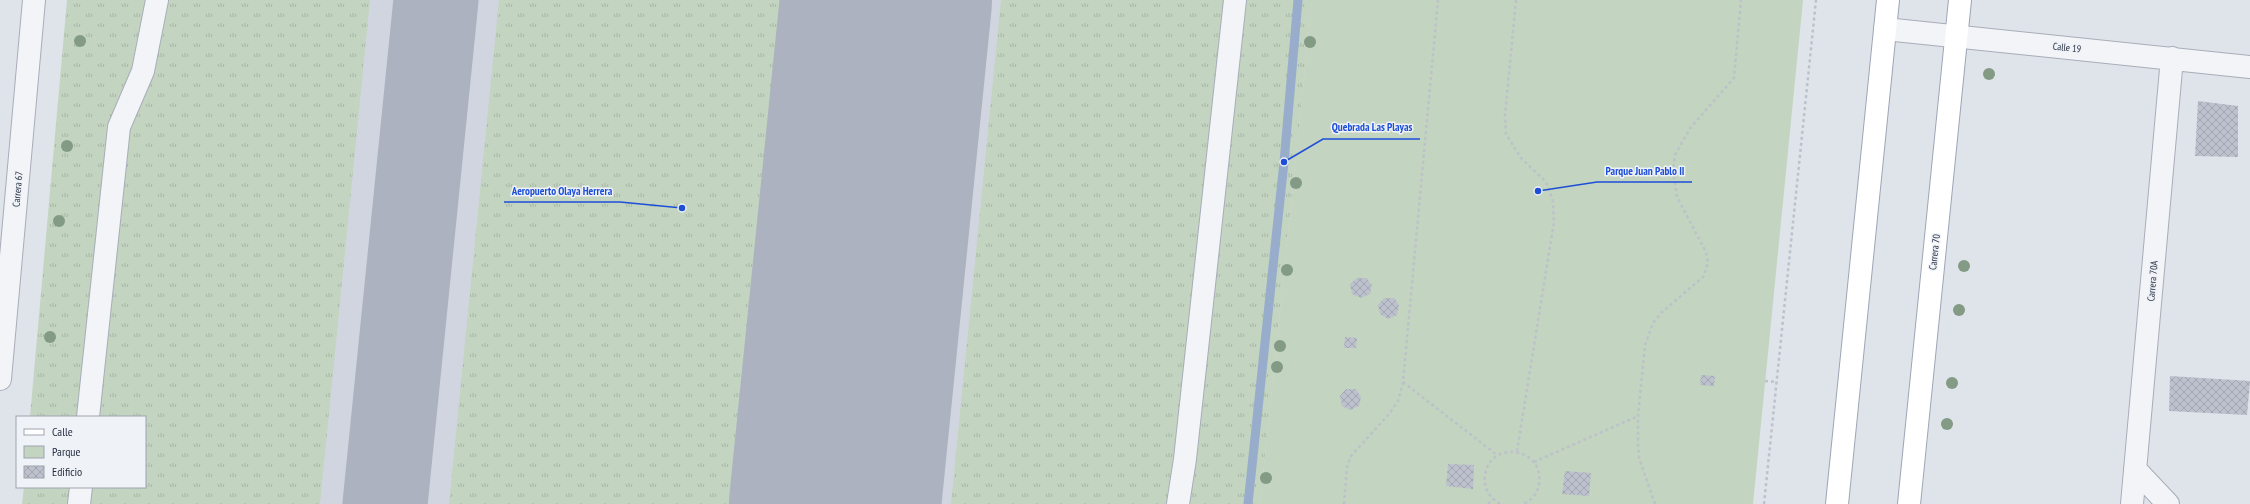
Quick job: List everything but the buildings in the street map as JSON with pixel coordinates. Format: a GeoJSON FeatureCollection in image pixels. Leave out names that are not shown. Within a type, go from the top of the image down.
{"type":"FeatureCollection","features":[{"type":"Feature","properties":{"kind":"main road"},"geometry":{"type":"LineString","coordinates":[[1837,504],[1888,0]]}},
{"type":"Feature","properties":{"kind":"main road","name":"Carrera 70"},"geometry":{"type":"LineString","coordinates":[[1909,504],[1960,0]]}},
{"type":"Feature","properties":{"kind":"street","name":"Carrera 67"},"geometry":{"type":"LineString","coordinates":[[0,379],[34,0]]}},
{"type":"Feature","properties":{"kind":"street"},"geometry":{"type":"LineString","coordinates":[[88,416],[119,127],[142,71],[157,0]]}},
{"type":"Feature","properties":{"kind":"street"},"geometry":{"type":"LineString","coordinates":[[1178,504],[1235,0]]}},
{"type":"Feature","properties":{"kind":"street","name":"Calle 19"},"geometry":{"type":"LineString","coordinates":[[1885,28],[2250,67]]}},
{"type":"Feature","properties":{"kind":"street","name":"Carrera 70A"},"geometry":{"type":"LineString","coordinates":[[2132,504],[2172,58]]}},
{"type":"Feature","properties":{"kind":"street"},"geometry":{"type":"LineString","coordinates":[[2135,470],[2168,504]]}},
{"type":"Feature","properties":{"kind":"street"},"geometry":{"type":"LineString","coordinates":[[79,504],[81,488]]}},
{"type":"Feature","properties":{"kind":"path"},"geometry":{"type":"LineString","coordinates":[[1344,504],[1347,467],[1351,456],[1389,414],[1398,401],[1402,382],[1438,0]]}},
{"type":"Feature","properties":{"kind":"path"},"geometry":{"type":"LineString","coordinates":[[1516,0],[1505,115],[1506,134],[1518,154],[1546,182],[1553,201],[1554,222],[1517,451]]}},
{"type":"Feature","properties":{"kind":"path"},"geometry":{"type":"LineString","coordinates":[[1655,504],[1640,458],[1638,416],[1643,358],[1648,334],[1661,313],[1703,277],[1707,270],[1706,252],[1677,197],[1674,169],[1675,155],[1691,127],[1734,78],[1741,0]]}},
{"type":"Feature","properties":{"kind":"path"},"geometry":{"type":"LineString","coordinates":[[1764,504],[1816,0]]}},
{"type":"Feature","properties":{"kind":"path"},"geometry":{"type":"LineString","coordinates":[[1765,381],[1777,382]]}},
{"type":"Feature","properties":{"kind":"path"},"geometry":{"type":"LineString","coordinates":[[1402,382],[1497,455]]}},
{"type":"Feature","properties":{"kind":"path"},"geometry":{"type":"LineString","coordinates":[[1534,462],[1638,416]]}},
{"type":"Feature","properties":{"kind":"path"},"geometry":{"type":"LineString","coordinates":[[1500,504],[1493,499],[1487,491],[1484,481],[1485,471],[1490,462],[1497,455],[1517,451],[1534,462],[1539,470],[1539,488],[1528,503],[1523,504]]}},
{"type":"Feature","properties":{"kind":"path"},"geometry":{"type":"LineString","coordinates":[[1488,504],[1493,499]]}},
{"type":"Feature","properties":{"kind":"shaded area"},"geometry":{"type":"Polygon","coordinates":[[[95,0],[1312,0],[1260,504],[45,504],[146,488],[145,416],[95,0]]]}},
{"type":"Feature","properties":{"kind":"green space"},"geometry":{"type":"Polygon","coordinates":[[[67,0],[149,0],[80,416],[30,416],[67,0]]]}},
{"type":"Feature","properties":{"kind":"green space"},"geometry":{"type":"Polygon","coordinates":[[[164,0],[370,0],[320,504],[87,504],[89,488],[146,488],[146,416],[96,416],[123,150],[164,0]]]}},
{"type":"Feature","properties":{"kind":"green space"},"geometry":{"type":"Polygon","coordinates":[[[499,0],[784,0],[735,504],[449,504],[499,0]]]}},
{"type":"Feature","properties":{"kind":"green space"},"geometry":{"type":"Polygon","coordinates":[[[1001,0],[1312,0],[1260,504],[951,504],[1001,0]]]}},
{"type":"Feature","properties":{"kind":"green space"},"geometry":{"type":"Polygon","coordinates":[[[1312,0],[1803,0],[1753,504],[1260,504],[1312,0]]]}},
{"type":"Feature","properties":{"kind":"green space"},"geometry":{"type":"Polygon","coordinates":[[[24,488],[73,488],[71,504],[22,504],[24,488]]]}},
{"type":"Feature","properties":{"kind":"waterway"},"geometry":{"type":"LineString","coordinates":[[1248,504],[1284,162],[1298,0]]}},
{"type":"Feature","properties":{"kind":"taxiway"},"geometry":{"type":"LineString","coordinates":[[385,504],[436,0]]}},
{"type":"Feature","properties":{"kind":"runway"},"geometry":{"type":"LineString","coordinates":[[835,504],[886,0]]}},
{"type":"Feature","properties":{"kind":"place","name":"Quebrada Las Playas"},"geometry":{"type":"Point","coordinates":[1284,162]}},
{"type":"Feature","properties":{"kind":"place","name":"Parque Juan Pablo II"},"geometry":{"type":"Point","coordinates":[1538,191]}},
{"type":"Feature","properties":{"kind":"place","name":"Aeropuerto Olaya Herrera"},"geometry":{"type":"Point","coordinates":[682,208]}}]}
